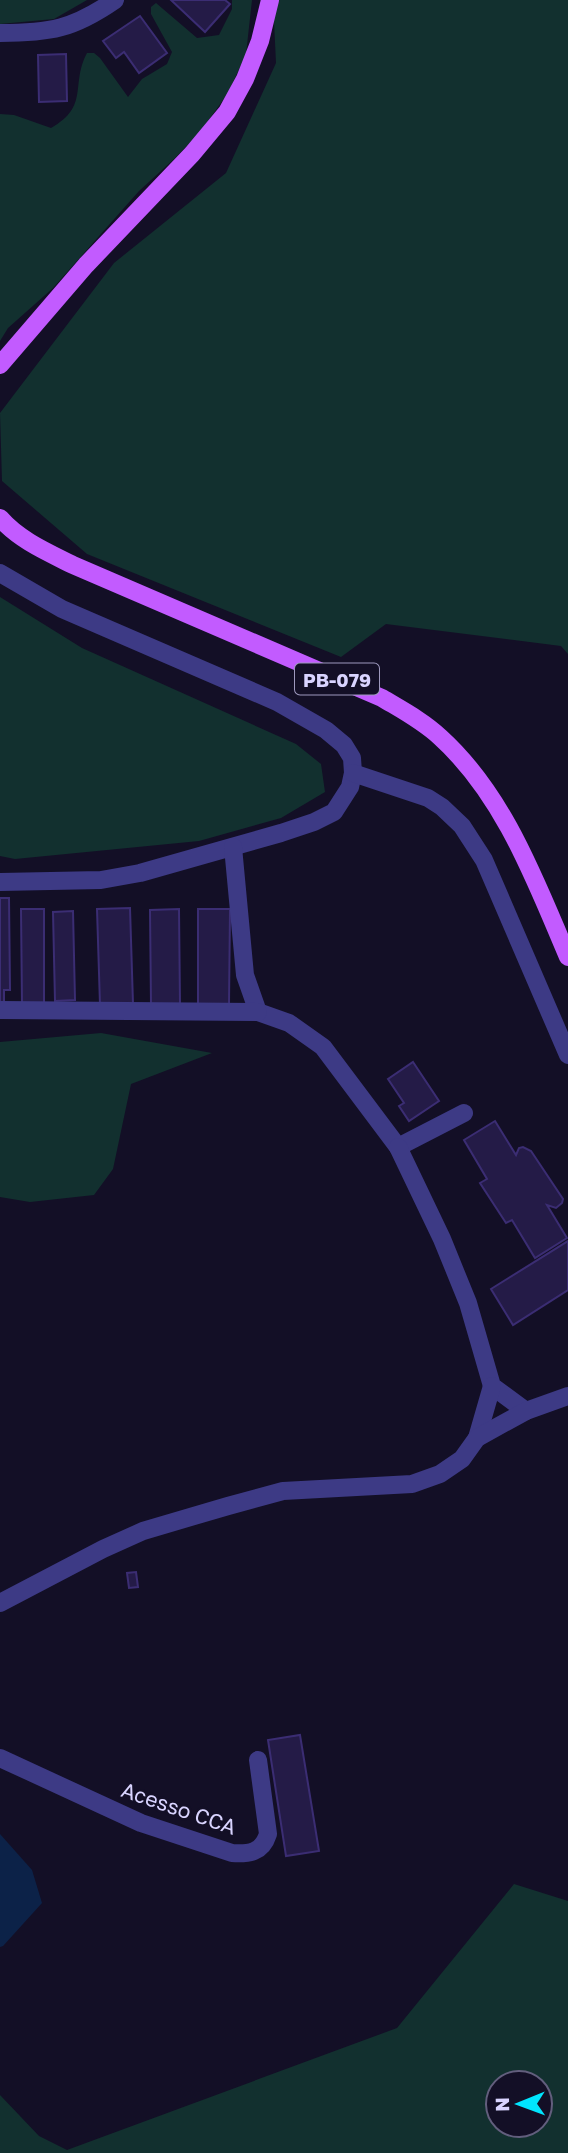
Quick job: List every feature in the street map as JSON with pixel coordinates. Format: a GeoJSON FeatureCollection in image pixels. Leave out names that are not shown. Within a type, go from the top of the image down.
{"type":"FeatureCollection","features":[{"type":"Feature","properties":{"kind":"main road"},"geometry":{"type":"LineString","coordinates":[[0,365],[86,265],[192,154],[227,112],[245,79],[260,41],[270,0]]}},
{"type":"Feature","properties":{"kind":"main road","name":"PB-079"},"geometry":{"type":"LineString","coordinates":[[0,517],[16,533],[73,565],[382,698],[413,716],[440,737],[487,791],[509,827],[568,957]]}},
{"type":"Feature","properties":{"kind":"street"},"geometry":{"type":"LineString","coordinates":[[0,33],[52,31],[72,25],[115,0]]}},
{"type":"Feature","properties":{"kind":"street"},"geometry":{"type":"LineString","coordinates":[[0,573],[62,609],[276,702],[326,730],[344,745],[352,758],[353,773],[350,787],[334,812],[314,822],[141,873],[101,880],[0,882]]}},
{"type":"Feature","properties":{"kind":"street"},"geometry":{"type":"LineString","coordinates":[[353,773],[428,798],[442,807],[462,827],[484,860],[568,1055]]}},
{"type":"Feature","properties":{"kind":"street"},"geometry":{"type":"LineString","coordinates":[[233,846],[245,975],[258,1012]]}},
{"type":"Feature","properties":{"kind":"street"},"geometry":{"type":"LineString","coordinates":[[0,1010],[258,1012],[289,1023],[323,1047],[398,1147],[442,1239],[468,1303],[492,1386],[477,1438],[463,1459],[440,1474],[412,1484],[283,1492],[228,1506],[143,1531],[0,1603]]}},
{"type":"Feature","properties":{"kind":"street"},"geometry":{"type":"LineString","coordinates":[[398,1147],[464,1113]]}},
{"type":"Feature","properties":{"kind":"street"},"geometry":{"type":"LineString","coordinates":[[492,1386],[526,1411]]}},
{"type":"Feature","properties":{"kind":"street"},"geometry":{"type":"LineString","coordinates":[[477,1438],[526,1411],[568,1396]]}},
{"type":"Feature","properties":{"kind":"street","name":"Acesso CCA"},"geometry":{"type":"LineString","coordinates":[[0,1758],[141,1823],[232,1853],[245,1854],[257,1851],[265,1844],[268,1834],[258,1760]]}},
{"type":"Feature","properties":{"kind":"green space"},"geometry":{"type":"Polygon","coordinates":[[[0,0],[87,0],[54,19],[0,24],[0,0]]]}},
{"type":"Feature","properties":{"kind":"green space"},"geometry":{"type":"Polygon","coordinates":[[[232,0],[252,0],[246,54],[228,93],[200,132],[139,191],[53,288],[8,328],[0,341],[0,114],[14,115],[51,128],[63,120],[75,103],[87,53],[94,53],[100,58],[128,97],[142,79],[167,64],[172,52],[151,14],[151,7],[156,3],[197,38],[219,35],[232,9],[232,0]]]}},
{"type":"Feature","properties":{"kind":"green space"},"geometry":{"type":"Polygon","coordinates":[[[273,0],[568,0],[568,654],[561,646],[386,624],[341,657],[87,554],[2,481],[0,413],[114,263],[226,173],[276,63],[273,0]]]}},
{"type":"Feature","properties":{"kind":"green space"},"geometry":{"type":"Polygon","coordinates":[[[0,597],[82,648],[296,744],[321,764],[325,792],[281,818],[199,841],[15,859],[0,856],[0,597]]]}},
{"type":"Feature","properties":{"kind":"green space"},"geometry":{"type":"Polygon","coordinates":[[[101,1033],[212,1053],[131,1084],[113,1169],[94,1195],[30,1202],[0,1197],[0,1042],[101,1033]]]}},
{"type":"Feature","properties":{"kind":"green space"},"geometry":{"type":"Polygon","coordinates":[[[514,1884],[568,1901],[568,2153],[0,2153],[0,2095],[39,2136],[67,2150],[397,2028],[514,1884]]]}},
{"type":"Feature","properties":{"kind":"water"},"geometry":{"type":"Polygon","coordinates":[[[0,1834],[32,1870],[42,1903],[0,1947],[0,1834]]]}},
{"type":"Feature","properties":{"kind":"building"},"geometry":{"type":"Polygon","coordinates":[[[171,0],[225,0],[230,4],[205,32],[171,0]]]}},
{"type":"Feature","properties":{"kind":"building"},"geometry":{"type":"Polygon","coordinates":[[[140,16],[167,53],[139,73],[124,52],[116,58],[103,41],[140,16]]]}},
{"type":"Feature","properties":{"kind":"building"},"geometry":{"type":"Polygon","coordinates":[[[66,54],[67,101],[39,102],[38,55],[66,54]]]}},
{"type":"Feature","properties":{"kind":"building"},"geometry":{"type":"Polygon","coordinates":[[[0,898],[9,898],[10,990],[4,990],[4,1003],[0,1003],[0,898]]]}},
{"type":"Feature","properties":{"kind":"building"},"geometry":{"type":"Polygon","coordinates":[[[130,908],[133,1004],[100,1005],[97,909],[130,908]]]}},
{"type":"Feature","properties":{"kind":"building"},"geometry":{"type":"Polygon","coordinates":[[[21,909],[44,909],[44,1004],[22,1004],[21,909]]]}},
{"type":"Feature","properties":{"kind":"building"},"geometry":{"type":"Polygon","coordinates":[[[179,909],[180,1005],[151,1005],[150,910],[179,909]]]}},
{"type":"Feature","properties":{"kind":"building"},"geometry":{"type":"Polygon","coordinates":[[[198,909],[230,909],[229,1005],[198,1004],[198,909]]]}},
{"type":"Feature","properties":{"kind":"building"},"geometry":{"type":"Polygon","coordinates":[[[73,911],[75,1000],[55,1001],[53,912],[73,911]]]}},
{"type":"Feature","properties":{"kind":"building"},"geometry":{"type":"Polygon","coordinates":[[[413,1062],[439,1101],[409,1121],[399,1106],[404,1103],[388,1079],[413,1062]]]}},
{"type":"Feature","properties":{"kind":"building"},"geometry":{"type":"Polygon","coordinates":[[[495,1121],[516,1155],[519,1148],[531,1151],[563,1199],[556,1208],[547,1205],[567,1238],[535,1258],[512,1220],[506,1223],[480,1183],[487,1179],[464,1140],[495,1121]]]}},
{"type":"Feature","properties":{"kind":"building"},"geometry":{"type":"Polygon","coordinates":[[[568,1241],[568,1290],[513,1325],[491,1289],[568,1241]]]}},
{"type":"Feature","properties":{"kind":"building"},"geometry":{"type":"Polygon","coordinates":[[[136,1572],[138,1587],[129,1588],[127,1573],[136,1572]]]}},
{"type":"Feature","properties":{"kind":"building"},"geometry":{"type":"Polygon","coordinates":[[[300,1735],[319,1851],[286,1856],[268,1740],[300,1735]]]}}]}
